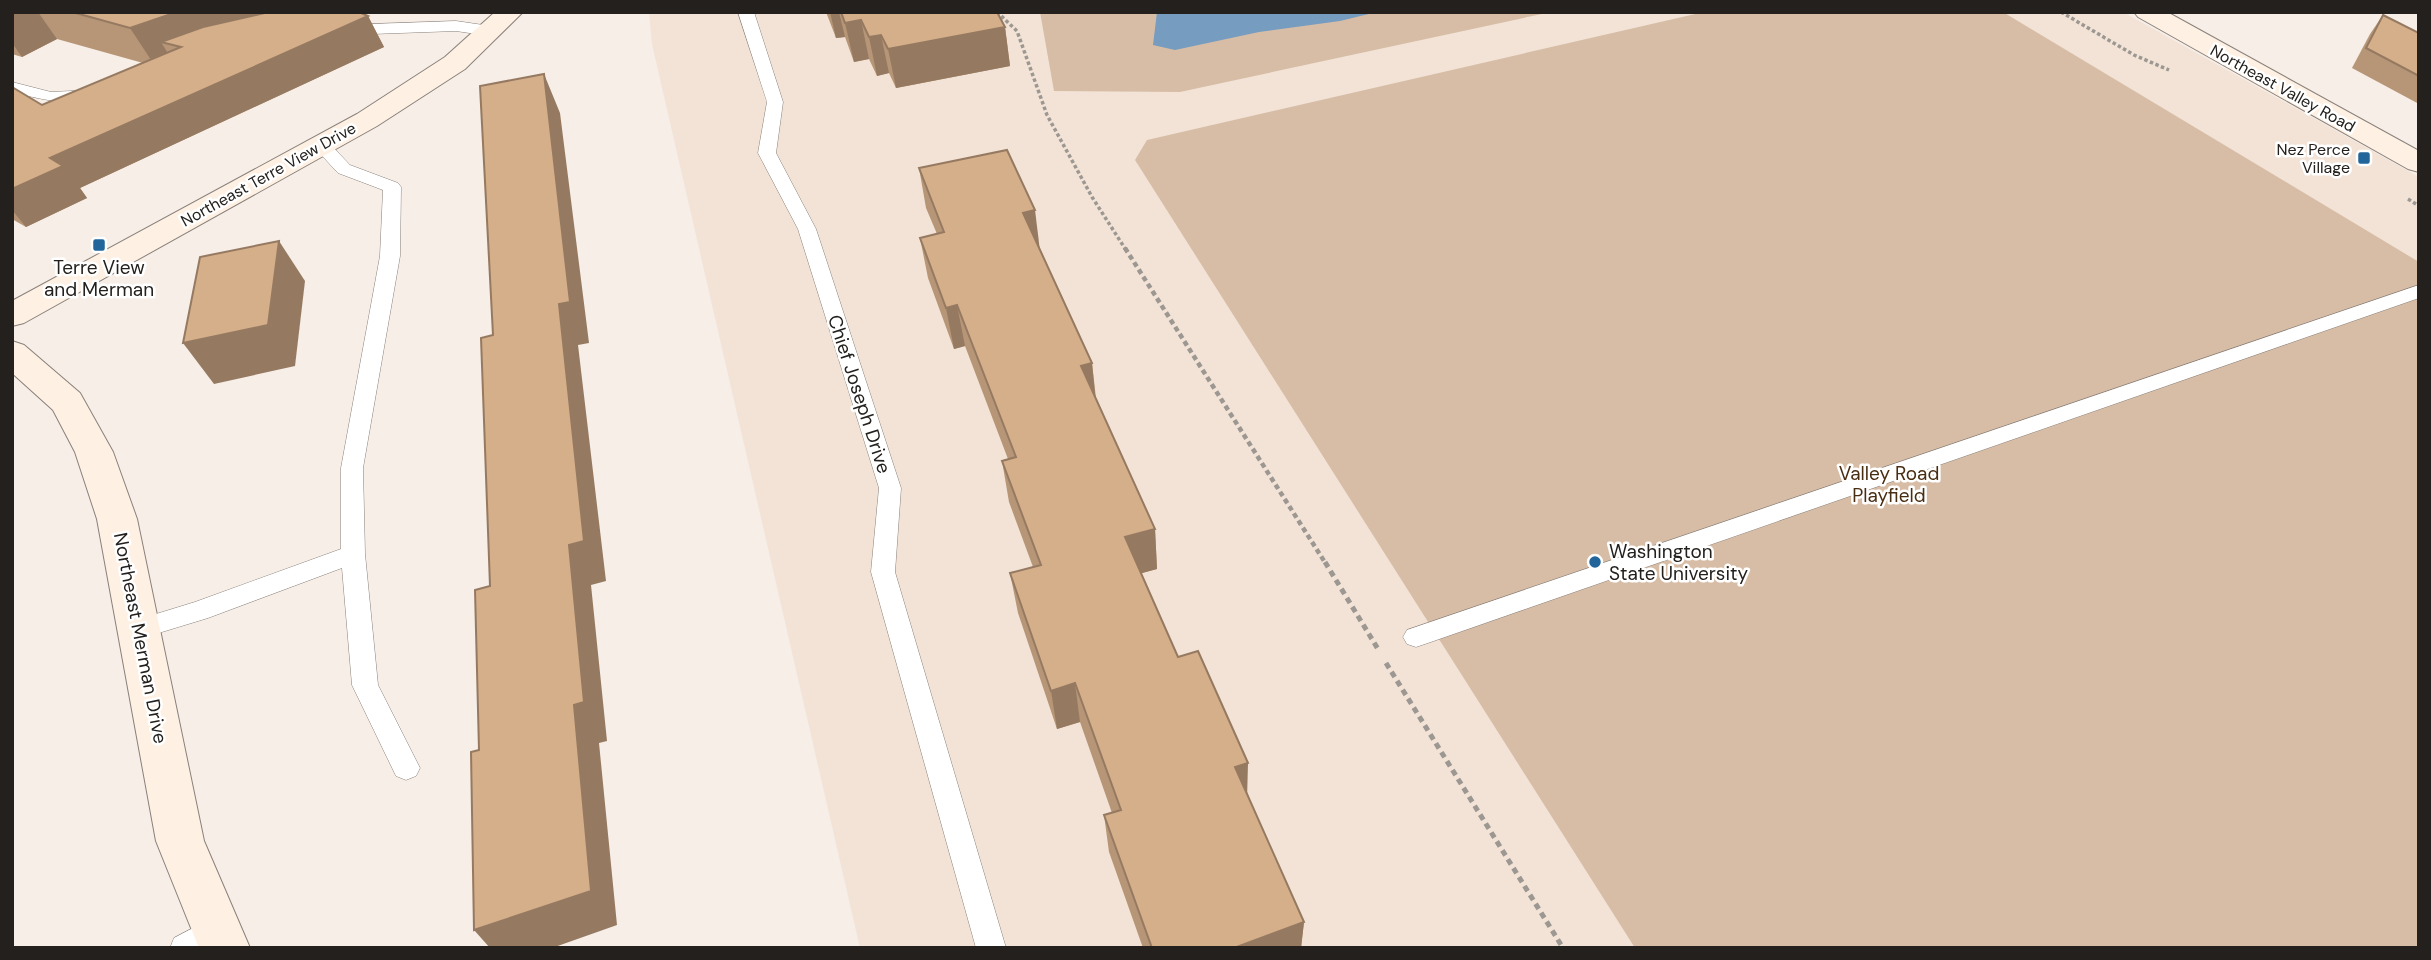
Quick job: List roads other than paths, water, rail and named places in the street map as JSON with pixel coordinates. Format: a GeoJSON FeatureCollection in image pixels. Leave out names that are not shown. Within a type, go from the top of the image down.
{"type":"FeatureCollection","features":[{"type":"Feature","properties":{"kind":"street","name":"Northeast Valley Road"},"geometry":{"type":"LineString","coordinates":[[2147,12],[2419,163]]}},
{"type":"Feature","properties":{"kind":"street","name":"Northeast Terre View Drive"},"geometry":{"type":"LineString","coordinates":[[12,315],[322,146],[455,64],[500,22]]}},
{"type":"Feature","properties":{"kind":"street","name":"Northeast Merman Drive"},"geometry":{"type":"LineString","coordinates":[[12,353],[67,402],[94,452],[117,519],[180,841],[209,941]]}},
{"type":"Feature","properties":{"kind":"lane","name":"Chief Joseph Drive"},"geometry":{"type":"LineString","coordinates":[[746,12],[775,102],[767,153],[807,229],[890,488],[883,572],[991,948]]}},
{"type":"Feature","properties":{"kind":"lane"},"geometry":{"type":"LineString","coordinates":[[324,31],[500,22]]}},
{"type":"Feature","properties":{"kind":"lane"},"geometry":{"type":"LineString","coordinates":[[12,87],[51,97],[92,95],[104,91]]}},
{"type":"Feature","properties":{"kind":"lane"},"geometry":{"type":"LineString","coordinates":[[322,146],[344,169],[392,187],[390,256],[352,468],[353,554],[365,685],[406,768]]}},
{"type":"Feature","properties":{"kind":"lane"},"geometry":{"type":"LineString","coordinates":[[1416,637],[2419,291]]}},
{"type":"Feature","properties":{"kind":"lane"},"geometry":{"type":"LineString","coordinates":[[139,629],[200,611],[353,554]]}},
{"type":"Feature","properties":{"kind":"water"},"geometry":{"type":"Polygon","coordinates":[[[1157,12],[1377,12],[1340,21],[1259,32],[1175,50],[1153,45],[1157,12]]]}},
{"type":"Feature","properties":{"kind":"place","name":"Nez Perce Village"},"geometry":{"type":"Point","coordinates":[2364,158]}},
{"type":"Feature","properties":{"kind":"place","name":"Terre View and Merman"},"geometry":{"type":"Point","coordinates":[99,245]}},
{"type":"Feature","properties":{"kind":"place","name":"Washington State University"},"geometry":{"type":"Point","coordinates":[1595,562]}},
{"type":"Feature","properties":{"kind":"park label","name":"Valley Road Playfield"},"geometry":{"type":"Point","coordinates":[1889,484]}}]}
